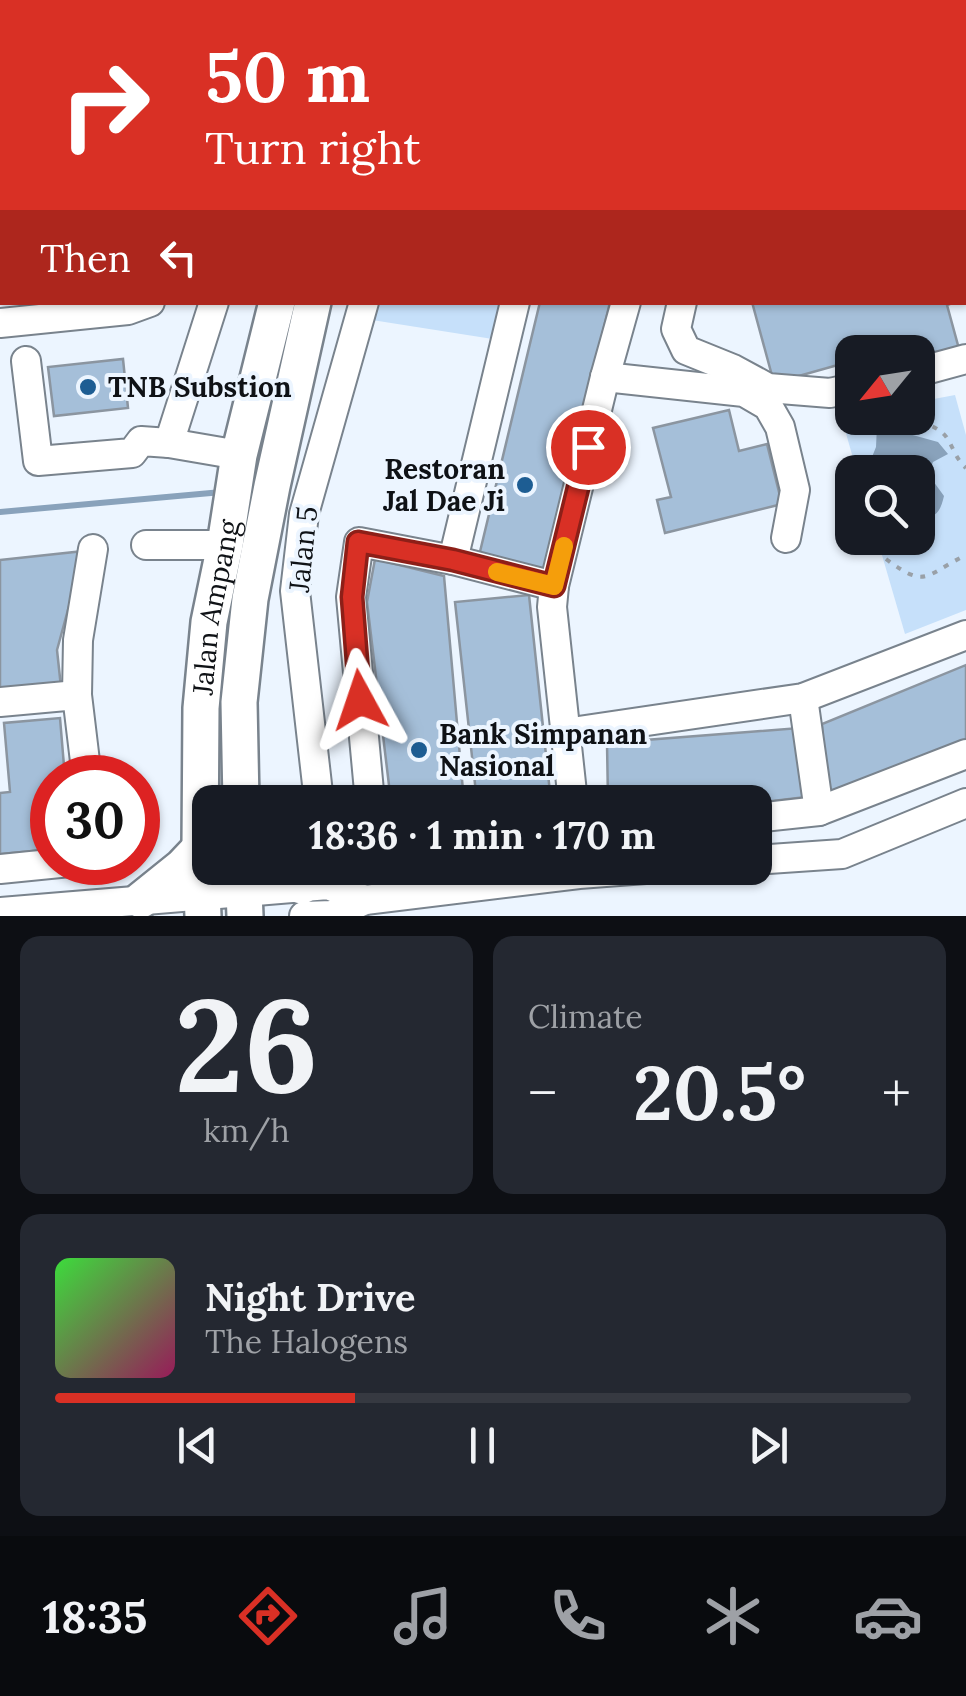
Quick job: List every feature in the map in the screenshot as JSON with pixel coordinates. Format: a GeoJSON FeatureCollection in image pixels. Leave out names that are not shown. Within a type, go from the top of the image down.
{"type":"FeatureCollection","features":[{"type":"Feature","properties":{"kind":"main road","name":"Jalan Ampang"},"geometry":{"type":"LineString","coordinates":[[200,785],[201,708],[209,622],[239,455],[276,305]]}},
{"type":"Feature","properties":{"kind":"main road","name":"Jalan Ampang"},"geometry":{"type":"LineString","coordinates":[[240,785],[238,702],[250,600],[312,305]]}},
{"type":"Feature","properties":{"kind":"main road"},"geometry":{"type":"LineString","coordinates":[[141,900],[192,856]]}},
{"type":"Feature","properties":{"kind":"street"},"geometry":{"type":"LineString","coordinates":[[0,323],[128,310],[142,305]]}},
{"type":"Feature","properties":{"kind":"street"},"geometry":{"type":"LineString","coordinates":[[169,443],[213,305]]}},
{"type":"Feature","properties":{"kind":"street","name":"Jalan 5"},"geometry":{"type":"LineString","coordinates":[[317,785],[296,580],[304,514],[363,305]]}},
{"type":"Feature","properties":{"kind":"street"},"geometry":{"type":"LineString","coordinates":[[453,560],[514,305]]}},
{"type":"Feature","properties":{"kind":"street"},"geometry":{"type":"LineString","coordinates":[[571,785],[552,606],[554,586],[625,305]]}},
{"type":"Feature","properties":{"kind":"street"},"geometry":{"type":"LineString","coordinates":[[681,305],[676,328],[686,350],[768,388],[835,392]]}},
{"type":"Feature","properties":{"kind":"street"},"geometry":{"type":"LineString","coordinates":[[935,367],[966,359]]}},
{"type":"Feature","properties":{"kind":"street"},"geometry":{"type":"LineString","coordinates":[[26,361],[38,461],[132,453],[141,441],[239,455]]}},
{"type":"Feature","properties":{"kind":"street"},"geometry":{"type":"LineString","coordinates":[[605,378],[744,392],[768,406],[780,426],[795,490],[786,538]]}},
{"type":"Feature","properties":{"kind":"street"},"geometry":{"type":"LineString","coordinates":[[369,785],[352,597],[358,542],[453,560],[554,586]]}},
{"type":"Feature","properties":{"kind":"street"},"geometry":{"type":"LineString","coordinates":[[146,545],[225,545]]}},
{"type":"Feature","properties":{"kind":"street"},"geometry":{"type":"LineString","coordinates":[[84,755],[77,695],[78,640],[93,549]]}},
{"type":"Feature","properties":{"kind":"street"},"geometry":{"type":"LineString","coordinates":[[565,733],[803,698],[966,635]]}},
{"type":"Feature","properties":{"kind":"street"},"geometry":{"type":"LineString","coordinates":[[0,702],[77,695]]}},
{"type":"Feature","properties":{"kind":"street"},"geometry":{"type":"LineString","coordinates":[[803,698],[819,811]]}},
{"type":"Feature","properties":{"kind":"street"},"geometry":{"type":"LineString","coordinates":[[772,816],[819,811],[966,754]]}},
{"type":"Feature","properties":{"kind":"street"},"geometry":{"type":"LineString","coordinates":[[772,859],[842,854],[966,803]]}},
{"type":"Feature","properties":{"kind":"street"},"geometry":{"type":"LineString","coordinates":[[0,869],[30,866]]}},
{"type":"Feature","properties":{"kind":"street"},"geometry":{"type":"LineString","coordinates":[[315,889],[332,916],[366,900],[472,885]]}},
{"type":"Feature","properties":{"kind":"street"},"geometry":{"type":"LineString","coordinates":[[0,912],[141,900],[202,906],[244,892],[315,889],[366,900]]}},
{"type":"Feature","properties":{"kind":"path"},"geometry":{"type":"LineString","coordinates":[[935,427],[946,435],[955,456],[966,468]]}},
{"type":"Feature","properties":{"kind":"path"},"geometry":{"type":"LineString","coordinates":[[886,560],[915,578],[930,577],[960,558],[966,560]]}},
{"type":"Feature","properties":{"kind":"shaded area"},"geometry":{"type":"Polygon","coordinates":[[[376,305],[508,305],[499,340],[372,320],[376,305]]]}},
{"type":"Feature","properties":{"kind":"shaded area"},"geometry":{"type":"Polygon","coordinates":[[[955,395],[966,435],[966,610],[905,634],[882,555],[935,555],[935,455],[852,455],[846,435],[935,435],[935,399],[955,395]]]}},
{"type":"Feature","properties":{"kind":"shaded area"},"geometry":{"type":"Polygon","coordinates":[[[877,435],[913,435],[938,442],[948,454],[935,461],[935,455],[873,455],[877,435]]]}},
{"type":"Feature","properties":{"kind":"shaded area"},"geometry":{"type":"Polygon","coordinates":[[[935,484],[944,496],[935,514],[935,484]]]}},
{"type":"Feature","properties":{"kind":"building"},"geometry":{"type":"Polygon","coordinates":[[[539,305],[609,305],[544,576],[478,560],[539,305]]]}},
{"type":"Feature","properties":{"kind":"building"},"geometry":{"type":"Polygon","coordinates":[[[753,305],[947,305],[959,349],[935,356],[935,335],[835,335],[835,366],[774,383],[753,305]]]}},
{"type":"Feature","properties":{"kind":"building","name":"TNB Substion"},"geometry":{"type":"Polygon","coordinates":[[[123,359],[128,408],[54,416],[48,367],[123,359]]]}},
{"type":"Feature","properties":{"kind":"building"},"geometry":{"type":"Polygon","coordinates":[[[729,410],[739,451],[767,444],[782,504],[665,533],[657,500],[671,497],[653,428],[729,410]]]}},
{"type":"Feature","properties":{"kind":"building"},"geometry":{"type":"Polygon","coordinates":[[[84,551],[57,650],[61,687],[0,693],[0,560],[84,551]]]}},
{"type":"Feature","properties":{"kind":"building"},"geometry":{"type":"Polygon","coordinates":[[[375,559],[444,576],[462,785],[389,785],[367,602],[375,559]]]}},
{"type":"Feature","properties":{"kind":"building"},"geometry":{"type":"Polygon","coordinates":[[[529,595],[549,785],[475,785],[455,602],[529,595]]]}},
{"type":"Feature","properties":{"kind":"building"},"geometry":{"type":"Polygon","coordinates":[[[966,665],[966,742],[825,800],[822,724],[966,665]]]}},
{"type":"Feature","properties":{"kind":"building"},"geometry":{"type":"Polygon","coordinates":[[[60,718],[63,755],[30,755],[30,851],[0,854],[0,793],[10,792],[4,723],[60,718]]]}},
{"type":"Feature","properties":{"kind":"building"},"geometry":{"type":"Polygon","coordinates":[[[799,728],[806,797],[772,801],[772,785],[608,785],[607,743],[799,728]]]}},
{"type":"Feature","properties":{"kind":"waterway"},"geometry":{"type":"LineString","coordinates":[[0,512],[222,492]]}},
{"type":"Feature","properties":{"kind":"slow traffic"},"geometry":{"type":"LineString","coordinates":[[497,572],[554,586],[564,546]]}},
{"type":"Feature","properties":{"kind":"place","name":"TNB Substion"},"geometry":{"type":"Point","coordinates":[88,387]}},
{"type":"Feature","properties":{"kind":"place","name":"Restoran Jal Dae Ji"},"geometry":{"type":"Point","coordinates":[525,485]}},
{"type":"Feature","properties":{"kind":"place","name":"Bank Simpanan Nasional"},"geometry":{"type":"Point","coordinates":[419,750]}},
{"type":"Feature","properties":{"kind":"route"},"geometry":{"type":"LineString","coordinates":[[360,700],[352,597],[358,542],[453,560],[554,586],[588,447]]}}]}
